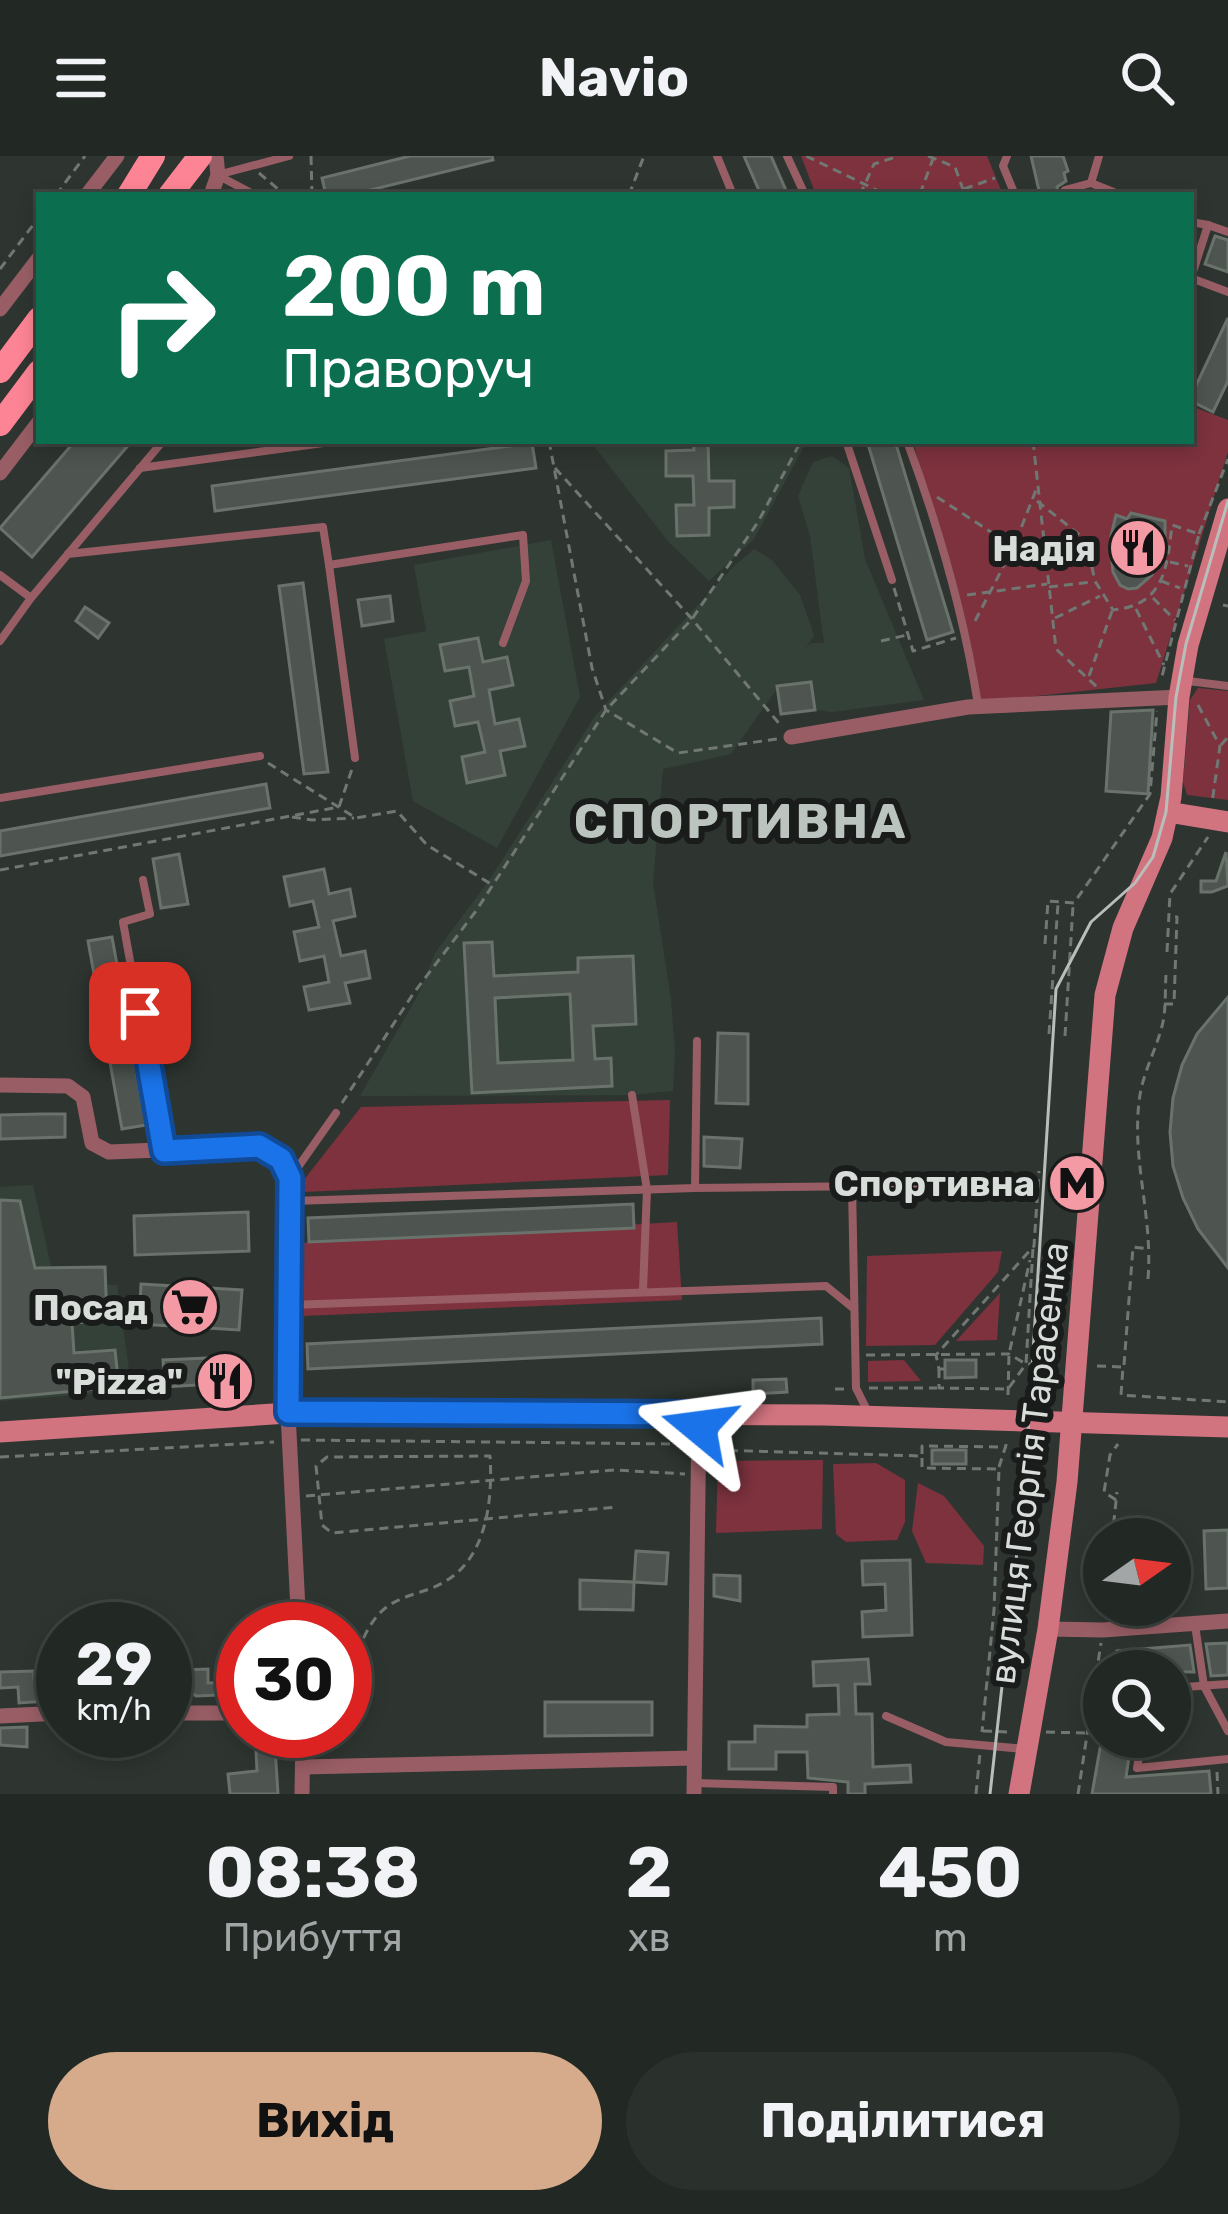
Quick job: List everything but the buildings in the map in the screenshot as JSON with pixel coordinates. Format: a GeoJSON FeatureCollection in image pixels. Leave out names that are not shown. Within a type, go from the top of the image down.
{"type":"FeatureCollection","features":[{"type":"Feature","properties":{"kind":"main road"},"geometry":{"type":"LineString","coordinates":[[131,192],[153,156]]}},
{"type":"Feature","properties":{"kind":"main road"},"geometry":{"type":"LineString","coordinates":[[170,192],[188,156]]}},
{"type":"Feature","properties":{"kind":"main road"},"geometry":{"type":"LineString","coordinates":[[172,192],[209,165]]}},
{"type":"Feature","properties":{"kind":"main road"},"geometry":{"type":"LineString","coordinates":[[0,371],[36,323]]}},
{"type":"Feature","properties":{"kind":"main road"},"geometry":{"type":"LineString","coordinates":[[0,424],[36,376]]}},
{"type":"Feature","properties":{"kind":"main road","name":"вулиця Георгія Тарасенка"},"geometry":{"type":"LineString","coordinates":[[1019,1794],[1048,1629],[1073,1421],[1105,995],[1123,928],[1157,852],[1168,812],[1179,694],[1227,512]]}},
{"type":"Feature","properties":{"kind":"main road"},"geometry":{"type":"LineString","coordinates":[[1168,812],[1228,822]]}},
{"type":"Feature","properties":{"kind":"main road"},"geometry":{"type":"LineString","coordinates":[[0,1432],[288,1412],[870,1416],[1228,1427]]}},
{"type":"Feature","properties":{"kind":"street"},"geometry":{"type":"LineString","coordinates":[[89,192],[117,156]]}},
{"type":"Feature","properties":{"kind":"street"},"geometry":{"type":"LineString","coordinates":[[209,165],[216,156]]}},
{"type":"Feature","properties":{"kind":"street"},"geometry":{"type":"LineString","coordinates":[[0,309],[36,262]]}},
{"type":"Feature","properties":{"kind":"street"},"geometry":{"type":"LineString","coordinates":[[0,472],[36,426]]}},
{"type":"Feature","properties":{"kind":"street"},"geometry":{"type":"LineString","coordinates":[[791,737],[978,706],[1179,694]]}},
{"type":"Feature","properties":{"kind":"street"},"geometry":{"type":"LineString","coordinates":[[0,1085],[68,1086],[83,1097],[92,1143],[109,1152],[259,1146],[281,1159],[290,1178],[288,1412],[298,1602]]}},
{"type":"Feature","properties":{"kind":"street"},"geometry":{"type":"LineString","coordinates":[[694,1789],[698,1414]]}},
{"type":"Feature","properties":{"kind":"street"},"geometry":{"type":"LineString","coordinates":[[1048,1629],[1228,1621]]}},
{"type":"Feature","properties":{"kind":"street"},"geometry":{"type":"LineString","coordinates":[[0,1716],[36,1714]]}},
{"type":"Feature","properties":{"kind":"street"},"geometry":{"type":"LineString","coordinates":[[302,1794],[304,1758]]}},
{"type":"Feature","properties":{"kind":"street"},"geometry":{"type":"LineString","coordinates":[[304,1767],[694,1758]]}},
{"type":"Feature","properties":{"kind":"lane"},"geometry":{"type":"LineString","coordinates":[[209,165],[251,167],[289,156]]}},
{"type":"Feature","properties":{"kind":"lane"},"geometry":{"type":"LineString","coordinates":[[717,156],[732,192]]}},
{"type":"Feature","properties":{"kind":"lane"},"geometry":{"type":"LineString","coordinates":[[787,156],[804,192]]}},
{"type":"Feature","properties":{"kind":"lane"},"geometry":{"type":"LineString","coordinates":[[1090,183],[1099,156]]}},
{"type":"Feature","properties":{"kind":"lane"},"geometry":{"type":"LineString","coordinates":[[1004,163],[1014,192]]}},
{"type":"Feature","properties":{"kind":"lane"},"geometry":{"type":"LineString","coordinates":[[209,165],[250,192]]}},
{"type":"Feature","properties":{"kind":"lane"},"geometry":{"type":"LineString","coordinates":[[1066,190],[1090,183],[1113,192]]}},
{"type":"Feature","properties":{"kind":"lane"},"geometry":{"type":"LineString","coordinates":[[1194,222],[1228,232]]}},
{"type":"Feature","properties":{"kind":"lane"},"geometry":{"type":"LineString","coordinates":[[1194,269],[1208,225]]}},
{"type":"Feature","properties":{"kind":"lane"},"geometry":{"type":"LineString","coordinates":[[1194,279],[1228,292]]}},
{"type":"Feature","properties":{"kind":"lane"},"geometry":{"type":"LineString","coordinates":[[0,640],[160,444]]}},
{"type":"Feature","properties":{"kind":"lane"},"geometry":{"type":"LineString","coordinates":[[138,468],[316,444]]}},
{"type":"Feature","properties":{"kind":"lane"},"geometry":{"type":"LineString","coordinates":[[847,444],[892,580]]}},
{"type":"Feature","properties":{"kind":"lane"},"geometry":{"type":"LineString","coordinates":[[908,444],[967,635],[978,706]]}},
{"type":"Feature","properties":{"kind":"lane"},"geometry":{"type":"LineString","coordinates":[[68,554],[322,526],[356,758]]}},
{"type":"Feature","properties":{"kind":"lane"},"geometry":{"type":"LineString","coordinates":[[329,565],[523,535],[526,581],[503,643]]}},
{"type":"Feature","properties":{"kind":"lane"},"geometry":{"type":"LineString","coordinates":[[0,574],[31,598]]}},
{"type":"Feature","properties":{"kind":"lane"},"geometry":{"type":"LineString","coordinates":[[1179,694],[1228,686]]}},
{"type":"Feature","properties":{"kind":"lane"},"geometry":{"type":"LineString","coordinates":[[0,798],[263,759]]}},
{"type":"Feature","properties":{"kind":"lane"},"geometry":{"type":"LineString","coordinates":[[143,880],[150,914],[123,922],[164,1151]]}},
{"type":"Feature","properties":{"kind":"lane"},"geometry":{"type":"LineString","coordinates":[[695,1189],[697,1041]]}},
{"type":"Feature","properties":{"kind":"lane"},"geometry":{"type":"LineString","coordinates":[[632,1095],[647,1190],[643,1290]]}},
{"type":"Feature","properties":{"kind":"lane"},"geometry":{"type":"LineString","coordinates":[[290,1178],[336,1113]]}},
{"type":"Feature","properties":{"kind":"lane"},"geometry":{"type":"LineString","coordinates":[[852,1186],[856,1388],[870,1416]]}},
{"type":"Feature","properties":{"kind":"lane"},"geometry":{"type":"LineString","coordinates":[[290,1201],[968,1186]]}},
{"type":"Feature","properties":{"kind":"lane"},"geometry":{"type":"LineString","coordinates":[[289,1305],[826,1286],[853,1307]]}},
{"type":"Feature","properties":{"kind":"lane"},"geometry":{"type":"LineString","coordinates":[[843,1416],[856,1388]]}},
{"type":"Feature","properties":{"kind":"lane"},"geometry":{"type":"LineString","coordinates":[[1195,1623],[1204,1686],[1228,1731]]}},
{"type":"Feature","properties":{"kind":"lane"},"geometry":{"type":"LineString","coordinates":[[1191,1687],[1228,1684]]}},
{"type":"Feature","properties":{"kind":"lane"},"geometry":{"type":"LineString","coordinates":[[886,1716],[946,1742],[981,1745],[1029,1738]]}},
{"type":"Feature","properties":{"kind":"lane"},"geometry":{"type":"LineString","coordinates":[[1139,1758],[1137,1768],[1228,1759]]}},
{"type":"Feature","properties":{"kind":"lane"},"geometry":{"type":"LineString","coordinates":[[694,1789],[833,1786],[833,1794]]}},
{"type":"Feature","properties":{"kind":"path"},"geometry":{"type":"LineString","coordinates":[[58,192],[85,156]]}},
{"type":"Feature","properties":{"kind":"path"},"geometry":{"type":"LineString","coordinates":[[311,156],[312,192]]}},
{"type":"Feature","properties":{"kind":"path"},"geometry":{"type":"LineString","coordinates":[[629,192],[644,156]]}},
{"type":"Feature","properties":{"kind":"path"},"geometry":{"type":"LineString","coordinates":[[806,156],[880,192]]}},
{"type":"Feature","properties":{"kind":"path"},"geometry":{"type":"LineString","coordinates":[[861,192],[874,164],[899,156]]}},
{"type":"Feature","properties":{"kind":"path"},"geometry":{"type":"LineString","coordinates":[[922,192],[932,157],[955,167],[964,192],[1004,163]]}},
{"type":"Feature","properties":{"kind":"path"},"geometry":{"type":"LineString","coordinates":[[251,167],[281,192]]}},
{"type":"Feature","properties":{"kind":"path"},"geometry":{"type":"LineString","coordinates":[[0,269],[36,221]]}},
{"type":"Feature","properties":{"kind":"path"},"geometry":{"type":"LineString","coordinates":[[550,444],[592,668],[606,710],[678,753],[791,737]]}},
{"type":"Feature","properties":{"kind":"path"},"geometry":{"type":"LineString","coordinates":[[336,1113],[606,710],[692,619],[758,522],[799,444]]}},
{"type":"Feature","properties":{"kind":"path"},"geometry":{"type":"LineString","coordinates":[[1033,444],[1056,649],[1098,688],[1078,690]]}},
{"type":"Feature","properties":{"kind":"path"},"geometry":{"type":"LineString","coordinates":[[1164,665],[1188,566],[1228,459]]}},
{"type":"Feature","properties":{"kind":"path"},"geometry":{"type":"LineString","coordinates":[[554,466],[791,737]]}},
{"type":"Feature","properties":{"kind":"path"},"geometry":{"type":"LineString","coordinates":[[925,489],[1046,568]]}},
{"type":"Feature","properties":{"kind":"path"},"geometry":{"type":"LineString","coordinates":[[892,580],[913,651],[967,635],[1014,546],[1036,490]]}},
{"type":"Feature","properties":{"kind":"path"},"geometry":{"type":"LineString","coordinates":[[1037,501],[1086,540],[1095,581],[1113,610]]}},
{"type":"Feature","properties":{"kind":"path"},"geometry":{"type":"LineString","coordinates":[[1113,610],[1136,608],[1151,597],[1168,561],[1172,525],[1199,534]]}},
{"type":"Feature","properties":{"kind":"path"},"geometry":{"type":"LineString","coordinates":[[1046,557],[1089,556]]}},
{"type":"Feature","properties":{"kind":"path"},"geometry":{"type":"LineString","coordinates":[[1168,561],[1188,566]]}},
{"type":"Feature","properties":{"kind":"path"},"geometry":{"type":"LineString","coordinates":[[1160,580],[1182,589]]}},
{"type":"Feature","properties":{"kind":"path"},"geometry":{"type":"LineString","coordinates":[[956,595],[1095,581]]}},
{"type":"Feature","properties":{"kind":"path"},"geometry":{"type":"LineString","coordinates":[[1053,619],[1102,595]]}},
{"type":"Feature","properties":{"kind":"path"},"geometry":{"type":"LineString","coordinates":[[1151,597],[1175,620]]}},
{"type":"Feature","properties":{"kind":"path"},"geometry":{"type":"LineString","coordinates":[[1136,608],[1179,694],[1220,746]]}},
{"type":"Feature","properties":{"kind":"path"},"geometry":{"type":"LineString","coordinates":[[1088,679],[1113,610]]}},
{"type":"Feature","properties":{"kind":"path"},"geometry":{"type":"LineString","coordinates":[[881,641],[908,634]]}},
{"type":"Feature","properties":{"kind":"path"},"geometry":{"type":"LineString","coordinates":[[1065,1036],[1074,903],[1150,794],[1179,694]]}},
{"type":"Feature","properties":{"kind":"path"},"geometry":{"type":"LineString","coordinates":[[1212,804],[1220,746],[1228,737]]}},
{"type":"Feature","properties":{"kind":"path"},"geometry":{"type":"LineString","coordinates":[[339,807],[356,758]]}},
{"type":"Feature","properties":{"kind":"path"},"geometry":{"type":"LineString","coordinates":[[263,759],[356,818]]}},
{"type":"Feature","properties":{"kind":"path"},"geometry":{"type":"LineString","coordinates":[[0,870],[339,807]]}},
{"type":"Feature","properties":{"kind":"path"},"geometry":{"type":"LineString","coordinates":[[290,816],[356,818],[397,811],[428,845],[493,885]]}},
{"type":"Feature","properties":{"kind":"path"},"geometry":{"type":"LineString","coordinates":[[1167,952],[1170,894],[1208,836]]}},
{"type":"Feature","properties":{"kind":"path"},"geometry":{"type":"LineString","coordinates":[[1045,944],[1048,901],[1074,903]]}},
{"type":"Feature","properties":{"kind":"path"},"geometry":{"type":"LineString","coordinates":[[1049,1034],[1058,902]]}},
{"type":"Feature","properties":{"kind":"path"},"geometry":{"type":"LineString","coordinates":[[1164,1004],[1174,1004],[1177,917],[1168,916]]}},
{"type":"Feature","properties":{"kind":"path"},"geometry":{"type":"LineString","coordinates":[[1148,1279],[1150,1249],[1136,1148],[1139,1099],[1163,1022],[1166,975]]}},
{"type":"Feature","properties":{"kind":"path"},"geometry":{"type":"LineString","coordinates":[[1008,1392],[1026,1364],[1039,1171]]}},
{"type":"Feature","properties":{"kind":"path"},"geometry":{"type":"LineString","coordinates":[[1008,1392],[1009,1354],[1034,1246]]}},
{"type":"Feature","properties":{"kind":"path"},"geometry":{"type":"LineString","coordinates":[[936,1355],[1034,1246]]}},
{"type":"Feature","properties":{"kind":"path"},"geometry":{"type":"LineString","coordinates":[[1121,1402],[1133,1247],[1150,1249]]}},
{"type":"Feature","properties":{"kind":"path"},"geometry":{"type":"LineString","coordinates":[[855,1355],[1009,1354],[1026,1364],[1059,1365]]}},
{"type":"Feature","properties":{"kind":"path"},"geometry":{"type":"LineString","coordinates":[[936,1355],[942,1369],[939,1388]]}},
{"type":"Feature","properties":{"kind":"path"},"geometry":{"type":"LineString","coordinates":[[1097,1366],[1124,1367]]}},
{"type":"Feature","properties":{"kind":"path"},"geometry":{"type":"LineString","coordinates":[[835,1389],[1008,1392]]}},
{"type":"Feature","properties":{"kind":"path"},"geometry":{"type":"LineString","coordinates":[[1121,1395],[1228,1402]]}},
{"type":"Feature","properties":{"kind":"path"},"geometry":{"type":"LineString","coordinates":[[0,1456],[290,1441],[677,1443],[699,1451],[932,1456]]}},
{"type":"Feature","properties":{"kind":"path"},"geometry":{"type":"LineString","coordinates":[[976,1794],[994,1610],[999,1469],[1007,1444],[922,1446],[922,1468],[999,1469]]}},
{"type":"Feature","properties":{"kind":"path"},"geometry":{"type":"LineString","coordinates":[[1116,1501],[1104,1492],[1110,1455],[1118,1444]]}},
{"type":"Feature","properties":{"kind":"path"},"geometry":{"type":"LineString","coordinates":[[372,1626],[388,1605],[444,1582],[472,1562],[485,1519],[492,1481],[490,1456],[327,1457],[316,1466],[322,1525],[332,1533],[485,1519],[617,1508]]}},
{"type":"Feature","properties":{"kind":"path"},"geometry":{"type":"LineString","coordinates":[[292,1497],[614,1470],[698,1474]]}},
{"type":"Feature","properties":{"kind":"path"},"geometry":{"type":"LineString","coordinates":[[1114,1518],[1117,1492]]}},
{"type":"Feature","properties":{"kind":"path"},"geometry":{"type":"LineString","coordinates":[[1099,1650],[1102,1630]]}},
{"type":"Feature","properties":{"kind":"path"},"geometry":{"type":"LineString","coordinates":[[982,1731],[1029,1738],[1083,1733]]}},
{"type":"Feature","properties":{"kind":"path"},"geometry":{"type":"LineString","coordinates":[[1078,1794],[1083,1758]]}},
{"type":"Feature","properties":{"kind":"path"},"geometry":{"type":"LineString","coordinates":[[1216,1760],[1218,1794]]}},
{"type":"Feature","properties":{"kind":"shaded area"},"geometry":{"type":"Polygon","coordinates":[[[801,156],[987,156],[1002,192],[815,192],[801,156]]]}},
{"type":"Feature","properties":{"kind":"shaded area"},"geometry":{"type":"Polygon","coordinates":[[[1194,407],[1228,420],[1228,452],[1156,683],[981,702],[914,444],[1194,444],[1194,407]]]}},
{"type":"Feature","properties":{"kind":"shaded area"},"geometry":{"type":"Polygon","coordinates":[[[592,444],[805,444],[754,539],[709,581],[667,540],[592,444]]]}},
{"type":"Feature","properties":{"kind":"shaded area"},"geometry":{"type":"Polygon","coordinates":[[[832,456],[849,468],[865,559],[924,700],[832,712],[815,710],[779,686],[731,754],[663,769],[653,882],[671,1000],[673,1091],[360,1096],[419,993],[435,953],[490,879],[595,716],[734,566],[754,549],[772,560],[800,595],[814,635],[806,648],[824,643],[810,536],[798,496],[813,462],[832,456]]]}},
{"type":"Feature","properties":{"kind":"shaded area"},"geometry":{"type":"Polygon","coordinates":[[[551,540],[580,697],[497,848],[413,801],[384,639],[426,631],[414,565],[551,540]]]}},
{"type":"Feature","properties":{"kind":"shaded area"},"geometry":{"type":"Polygon","coordinates":[[[1198,688],[1228,691],[1228,800],[1187,795],[1183,782],[1190,700],[1198,688]]]}},
{"type":"Feature","properties":{"kind":"shaded area"},"geometry":{"type":"Polygon","coordinates":[[[670,1100],[668,1175],[304,1192],[303,1181],[361,1107],[670,1100]]]}},
{"type":"Feature","properties":{"kind":"shaded area"},"geometry":{"type":"Polygon","coordinates":[[[33,1185],[55,1284],[117,1285],[132,1391],[0,1401],[0,1187],[33,1185]]]}},
{"type":"Feature","properties":{"kind":"shaded area"},"geometry":{"type":"Polygon","coordinates":[[[677,1222],[682,1300],[304,1316],[303,1243],[677,1222]]]}},
{"type":"Feature","properties":{"kind":"shaded area"},"geometry":{"type":"Polygon","coordinates":[[[1002,1251],[998,1272],[935,1345],[866,1346],[867,1256],[1002,1251]]]}},
{"type":"Feature","properties":{"kind":"shaded area"},"geometry":{"type":"Polygon","coordinates":[[[1000,1293],[997,1340],[956,1341],[1000,1293]]]}},
{"type":"Feature","properties":{"kind":"shaded area"},"geometry":{"type":"Polygon","coordinates":[[[904,1360],[921,1381],[868,1382],[868,1361],[904,1360]]]}},
{"type":"Feature","properties":{"kind":"shaded area"},"geometry":{"type":"Polygon","coordinates":[[[823,1460],[822,1529],[716,1533],[718,1461],[823,1460]]]}},
{"type":"Feature","properties":{"kind":"shaded area"},"geometry":{"type":"Polygon","coordinates":[[[876,1463],[905,1480],[905,1522],[897,1540],[846,1542],[836,1534],[833,1464],[876,1463]]]}},
{"type":"Feature","properties":{"kind":"shaded area"},"geometry":{"type":"Polygon","coordinates":[[[918,1483],[944,1496],[984,1546],[983,1565],[926,1563],[912,1531],[918,1483]]]}},
{"type":"Feature","properties":{"kind":"tram line"},"geometry":{"type":"LineString","coordinates":[[990,1794],[1025,1479],[1056,989],[1091,922],[1135,883],[1153,857],[1166,812],[1176,697],[1186,644],[1228,501]]}},
{"type":"Feature","properties":{"kind":"place","name":"Надія"},"geometry":{"type":"Point","coordinates":[1138,548]}},
{"type":"Feature","properties":{"kind":"place","name":"Спортивна"},"geometry":{"type":"Point","coordinates":[1077,1183]}},
{"type":"Feature","properties":{"kind":"place","name":"Посад"},"geometry":{"type":"Point","coordinates":[190,1307]}},
{"type":"Feature","properties":{"kind":"place","name":"\"Pizza\""},"geometry":{"type":"Point","coordinates":[225,1381]}},
{"type":"Feature","properties":{"kind":"district","name":"СПОРТИВНА"},"geometry":{"type":"Point","coordinates":[741,821]}},
{"type":"Feature","properties":{"kind":"route"},"geometry":{"type":"LineString","coordinates":[[140,1013],[164,1151],[259,1146],[281,1159],[290,1178],[288,1412],[698,1414],[699,1427]]}}]}
